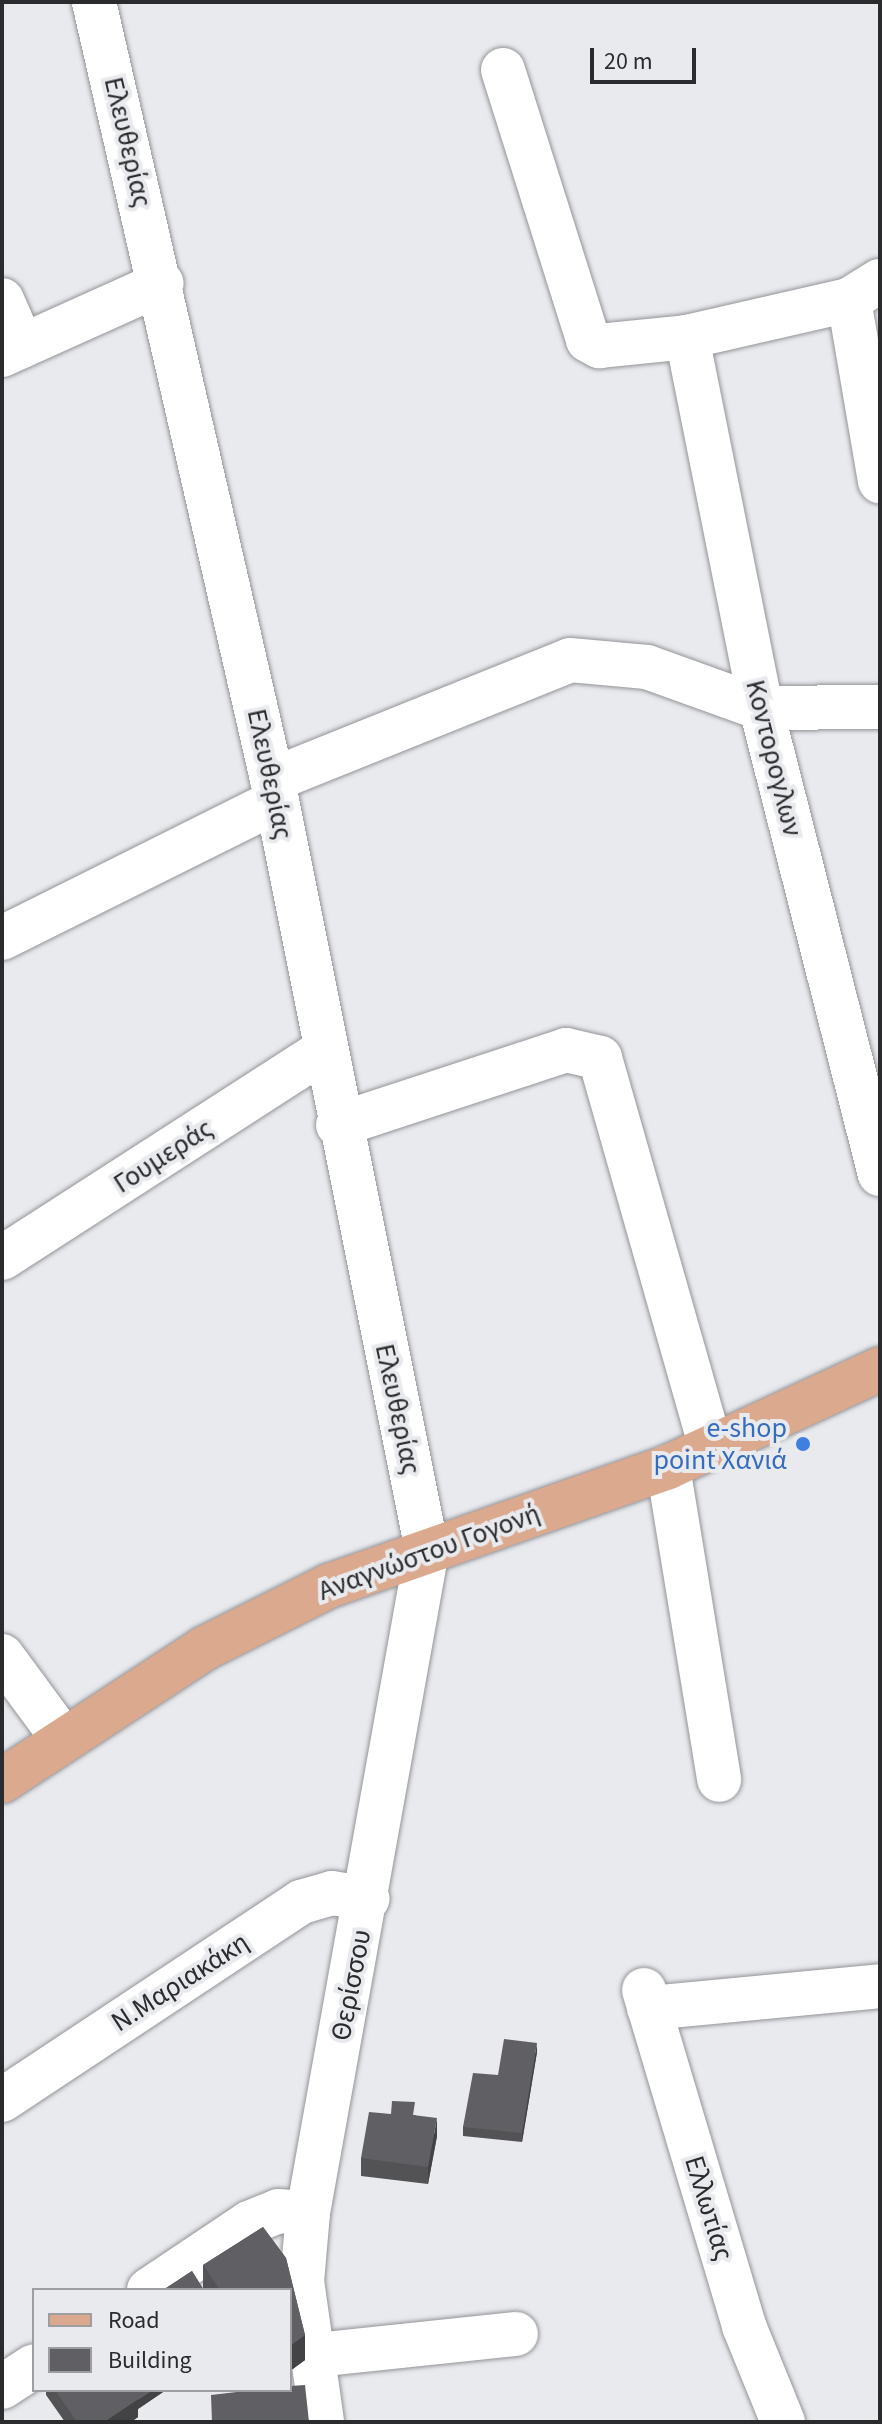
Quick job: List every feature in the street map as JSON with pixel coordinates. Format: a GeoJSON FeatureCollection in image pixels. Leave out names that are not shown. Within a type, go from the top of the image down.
{"type":"FeatureCollection","features":[{"type":"Feature","properties":{"kind":"main road","name":"Αναγνώστου Γογονή"},"geometry":{"type":"LineString","coordinates":[[2,1781],[205,1648],[329,1586],[668,1467],[880,1369]]}},
{"type":"Feature","properties":{"kind":"street","name":"Ελευθερίας"},"geometry":{"type":"LineString","coordinates":[[94,2],[162,283],[275,790],[323,1051],[427,1550]]}},
{"type":"Feature","properties":{"kind":"street"},"geometry":{"type":"LineString","coordinates":[[503,70],[580,332],[599,346],[687,337],[865,291],[880,481]]}},
{"type":"Feature","properties":{"kind":"street"},"geometry":{"type":"LineString","coordinates":[[2,300],[12,350],[162,283]]}},
{"type":"Feature","properties":{"kind":"street","name":"Κοντορογλων"},"geometry":{"type":"LineString","coordinates":[[687,337],[761,708],[880,1174]]}},
{"type":"Feature","properties":{"kind":"street"},"geometry":{"type":"LineString","coordinates":[[2,938],[275,790],[570,660],[647,667],[761,708],[880,707]]}},
{"type":"Feature","properties":{"kind":"street"},"geometry":{"type":"LineString","coordinates":[[338,1125],[566,1050],[600,1058],[711,1448]]}},
{"type":"Feature","properties":{"kind":"street","name":"Γουμεράς"},"geometry":{"type":"LineString","coordinates":[[2,1258],[323,1051]]}},
{"type":"Feature","properties":{"kind":"street"},"geometry":{"type":"LineString","coordinates":[[668,1467],[719,1780]]}},
{"type":"Feature","properties":{"kind":"street","name":"Θερίσσου"},"geometry":{"type":"LineString","coordinates":[[322,2422],[315,2355],[302,2281],[308,2213],[368,1899],[427,1550]]}},
{"type":"Feature","properties":{"kind":"street"},"geometry":{"type":"LineString","coordinates":[[2,1656],[64,1740]]}},
{"type":"Feature","properties":{"kind":"street","name":"Ν.Μαριακάκη"},"geometry":{"type":"LineString","coordinates":[[2,2100],[301,1902],[332,1893],[368,1899]]}},
{"type":"Feature","properties":{"kind":"street","name":"Ελλωτίας"},"geometry":{"type":"LineString","coordinates":[[783,2422],[744,2326],[646,1999],[880,1986]]}},
{"type":"Feature","properties":{"kind":"street"},"geometry":{"type":"LineString","coordinates":[[152,2288],[249,2223],[278,2211],[308,2213]]}},
{"type":"Feature","properties":{"kind":"street"},"geometry":{"type":"LineString","coordinates":[[315,2355],[516,2334]]}},
{"type":"Feature","properties":{"kind":"street"},"geometry":{"type":"LineString","coordinates":[[2,2387],[32,2367]]}},
{"type":"Feature","properties":{"kind":"building"},"geometry":{"type":"Polygon","coordinates":[[[504,2039],[537,2043],[522,2133],[463,2127],[473,2073],[498,2075],[504,2039]]]}},
{"type":"Feature","properties":{"kind":"building"},"geometry":{"type":"Polygon","coordinates":[[[392,2101],[415,2102],[413,2115],[437,2118],[428,2167],[361,2158],[369,2112],[391,2114],[392,2101]]]}},
{"type":"Feature","properties":{"kind":"building"},"geometry":{"type":"Polygon","coordinates":[[[263,2227],[286,2258],[305,2335],[292,2345],[292,2288],[219,2288],[203,2265],[263,2227]]]}},
{"type":"Feature","properties":{"kind":"building"},"geometry":{"type":"Polygon","coordinates":[[[192,2271],[203,2288],[166,2288],[192,2271]]]}},
{"type":"Feature","properties":{"kind":"building"},"geometry":{"type":"Polygon","coordinates":[[[305,2385],[309,2422],[212,2422],[211,2395],[292,2392],[292,2386],[305,2385]]]}},
{"type":"Feature","properties":{"kind":"building"},"geometry":{"type":"Polygon","coordinates":[[[56,2392],[133,2392],[138,2399],[104,2422],[77,2422],[56,2392]]]}},
{"type":"Feature","properties":{"kind":"building"},"geometry":{"type":"Polygon","coordinates":[[[133,2392],[150,2392],[138,2400],[133,2392]]]}},
{"type":"Feature","properties":{"kind":"place","name":"e-shop point Χανιά"},"geometry":{"type":"Point","coordinates":[803,1444]}}]}
